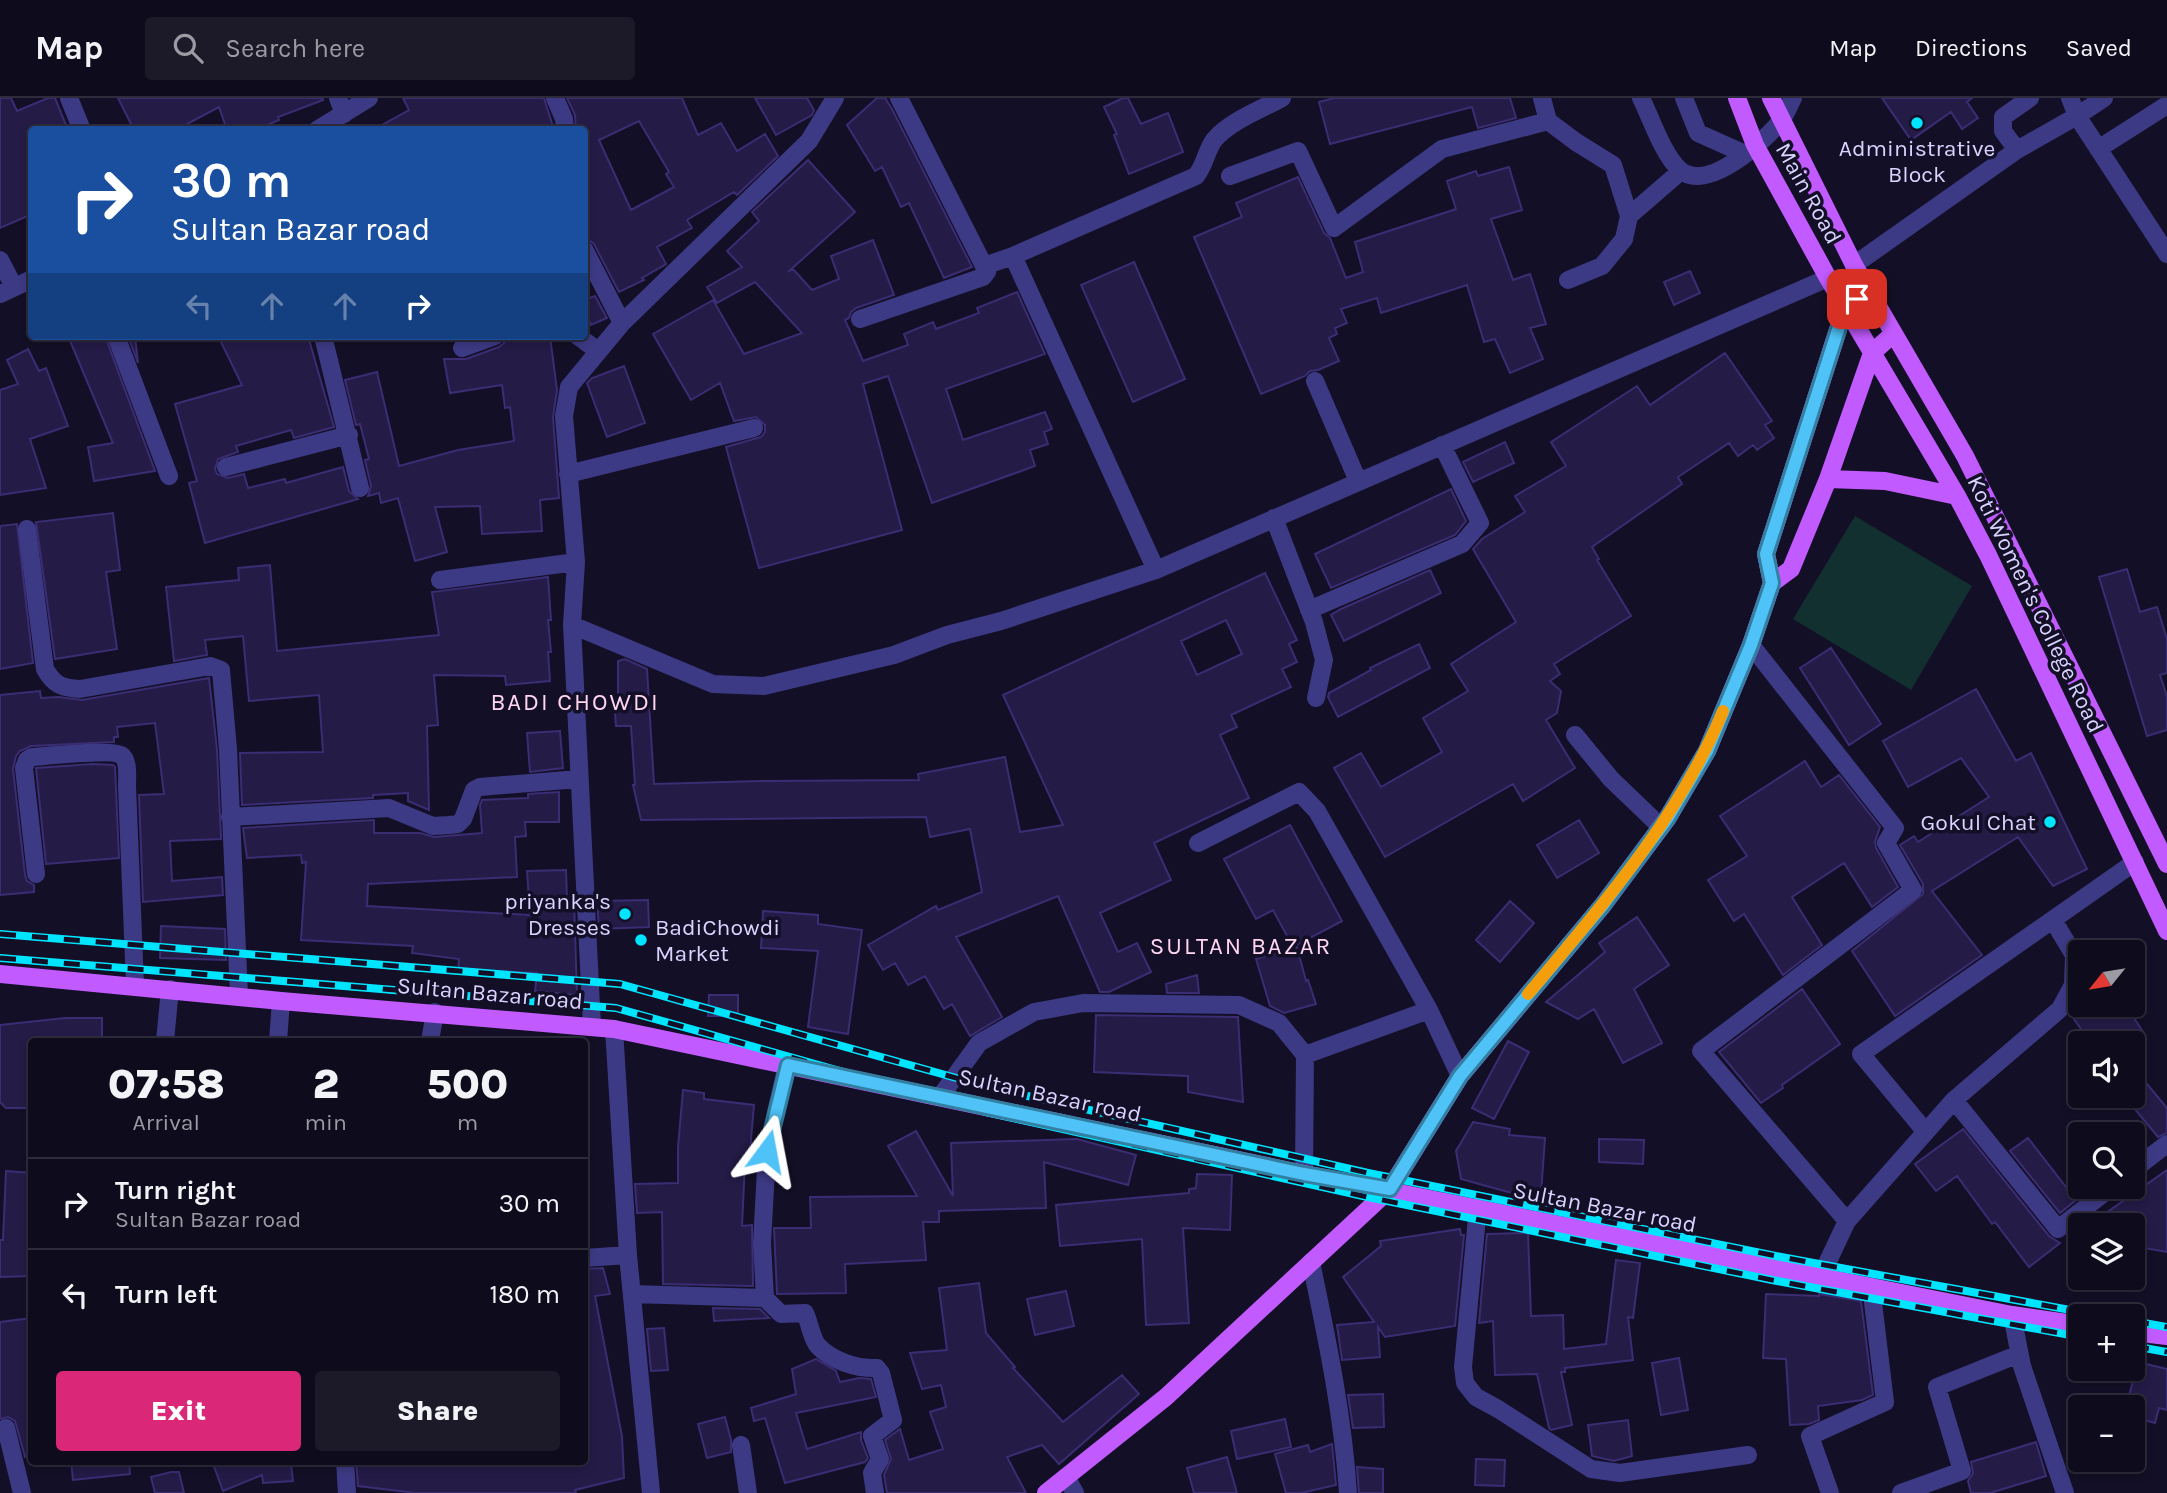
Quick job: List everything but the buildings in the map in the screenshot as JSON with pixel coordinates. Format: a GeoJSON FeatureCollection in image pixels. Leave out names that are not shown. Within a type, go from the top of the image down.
{"type":"FeatureCollection","features":[{"type":"Feature","properties":{"kind":"main road","name":"Main Road"},"geometry":{"type":"LineString","coordinates":[[1737,98],[1750,150],[1845,308]]}},
{"type":"Feature","properties":{"kind":"main road","name":"Main Road"},"geometry":{"type":"LineString","coordinates":[[1771,98],[1868,291]]}},
{"type":"Feature","properties":{"kind":"main road"},"geometry":{"type":"LineString","coordinates":[[1046,1493],[1070,1485],[1390,1189],[1460,1076],[1603,905],[1661,827],[1707,751],[1751,645],[1772,583],[1766,554],[1845,308],[1868,291]]}},
{"type":"Feature","properties":{"kind":"main road","name":"Koti Women's College Road"},"geometry":{"type":"LineString","coordinates":[[1868,291],[1965,456],[2167,864]]}},
{"type":"Feature","properties":{"kind":"main road","name":"Koti Women's College Road"},"geometry":{"type":"LineString","coordinates":[[1845,308],[1957,496],[1988,555],[2167,931]]}},
{"type":"Feature","properties":{"kind":"main road"},"geometry":{"type":"LineString","coordinates":[[1772,583],[1791,569],[1828,480],[1872,354],[1893,334]]}},
{"type":"Feature","properties":{"kind":"main road"},"geometry":{"type":"LineString","coordinates":[[1828,480],[1885,481],[1957,496]]}},
{"type":"Feature","properties":{"kind":"main road","name":"Sultan Bazar road"},"geometry":{"type":"LineString","coordinates":[[0,974],[614,1029],[1304,1174],[2012,1315],[2068,1323]]}},
{"type":"Feature","properties":{"kind":"main road"},"geometry":{"type":"LineString","coordinates":[[2145,1333],[2167,1336]]}},
{"type":"Feature","properties":{"kind":"street"},"geometry":{"type":"LineString","coordinates":[[69,98],[80,126]]}},
{"type":"Feature","properties":{"kind":"street"},"geometry":{"type":"LineString","coordinates":[[321,126],[341,106],[369,98]]}},
{"type":"Feature","properties":{"kind":"street"},"geometry":{"type":"LineString","coordinates":[[555,98],[565,126]]}},
{"type":"Feature","properties":{"kind":"street"},"geometry":{"type":"LineString","coordinates":[[592,1026],[572,625],[576,562],[564,416],[569,387],[622,323],[809,141],[835,98]]}},
{"type":"Feature","properties":{"kind":"street"},"geometry":{"type":"LineString","coordinates":[[860,319],[983,277],[987,272],[899,98]]}},
{"type":"Feature","properties":{"kind":"street"},"geometry":{"type":"LineString","coordinates":[[984,266],[1013,256],[1196,176],[1202,169],[1213,141],[1227,128],[1282,98]]}},
{"type":"Feature","properties":{"kind":"street"},"geometry":{"type":"LineString","coordinates":[[1542,98],[1548,121],[1613,165],[1629,216],[1624,239],[1602,266],[1568,280]]}},
{"type":"Feature","properties":{"kind":"street"},"geometry":{"type":"LineString","coordinates":[[1640,98],[1671,159],[1681,171],[1695,177],[1711,175],[1750,150],[1781,121],[1793,98]]}},
{"type":"Feature","properties":{"kind":"street"},"geometry":{"type":"LineString","coordinates":[[1684,98],[1698,133],[1750,150]]}},
{"type":"Feature","properties":{"kind":"street"},"geometry":{"type":"LineString","coordinates":[[2018,150],[2003,131],[2003,117],[2030,98]]}},
{"type":"Feature","properties":{"kind":"street"},"geometry":{"type":"LineString","coordinates":[[2070,98],[2077,116],[2167,254]]}},
{"type":"Feature","properties":{"kind":"street"},"geometry":{"type":"LineString","coordinates":[[1854,265],[2018,150],[2104,98]]}},
{"type":"Feature","properties":{"kind":"street"},"geometry":{"type":"LineString","coordinates":[[2098,149],[2167,105]]}},
{"type":"Feature","properties":{"kind":"street"},"geometry":{"type":"LineString","coordinates":[[1230,176],[1298,151],[1334,228],[1442,149],[1548,121]]}},
{"type":"Feature","properties":{"kind":"street"},"geometry":{"type":"LineString","coordinates":[[1629,216],[1681,171]]}},
{"type":"Feature","properties":{"kind":"street"},"geometry":{"type":"LineString","coordinates":[[1013,256],[1156,570]]}},
{"type":"Feature","properties":{"kind":"street"},"geometry":{"type":"LineString","coordinates":[[588,257],[622,323]]}},
{"type":"Feature","properties":{"kind":"street"},"geometry":{"type":"LineString","coordinates":[[0,260],[7,291],[28,281]]}},
{"type":"Feature","properties":{"kind":"street"},"geometry":{"type":"LineString","coordinates":[[572,625],[713,684],[764,686],[894,655],[947,635],[1002,621],[1156,570],[1828,278]]}},
{"type":"Feature","properties":{"kind":"street"},"geometry":{"type":"LineString","coordinates":[[118,340],[169,476]]}},
{"type":"Feature","properties":{"kind":"street"},"geometry":{"type":"LineString","coordinates":[[324,340],[360,488]]}},
{"type":"Feature","properties":{"kind":"street"},"geometry":{"type":"LineString","coordinates":[[462,348],[484,340]]}},
{"type":"Feature","properties":{"kind":"street"},"geometry":{"type":"LineString","coordinates":[[583,340],[598,351]]}},
{"type":"Feature","properties":{"kind":"street"},"geometry":{"type":"LineString","coordinates":[[1315,381],[1358,481]]}},
{"type":"Feature","properties":{"kind":"street"},"geometry":{"type":"LineString","coordinates":[[568,474],[754,428]]}},
{"type":"Feature","properties":{"kind":"street"},"geometry":{"type":"LineString","coordinates":[[226,467],[349,435]]}},
{"type":"Feature","properties":{"kind":"street"},"geometry":{"type":"LineString","coordinates":[[1309,610],[1462,544],[1480,523],[1442,445]]}},
{"type":"Feature","properties":{"kind":"street"},"geometry":{"type":"LineString","coordinates":[[1274,518],[1309,610],[1324,660],[1316,698]]}},
{"type":"Feature","properties":{"kind":"street"},"geometry":{"type":"LineString","coordinates":[[27,530],[45,669],[50,678],[62,688],[80,689],[210,666],[221,670],[228,749],[239,995]]}},
{"type":"Feature","properties":{"kind":"street"},"geometry":{"type":"LineString","coordinates":[[440,580],[576,562]]}},
{"type":"Feature","properties":{"kind":"street"},"geometry":{"type":"LineString","coordinates":[[1751,645],[1895,828],[1886,842],[1913,890],[1701,1051],[1847,1221]]}},
{"type":"Feature","properties":{"kind":"street"},"geometry":{"type":"LineString","coordinates":[[1575,735],[1611,779],[1661,827]]}},
{"type":"Feature","properties":{"kind":"street"},"geometry":{"type":"LineString","coordinates":[[36,874],[24,768],[27,760],[32,757],[101,752],[123,756],[126,762],[135,985]]}},
{"type":"Feature","properties":{"kind":"street"},"geometry":{"type":"LineString","coordinates":[[230,817],[390,808],[433,826],[449,825],[458,824],[463,819],[474,790],[480,787],[579,779]]}},
{"type":"Feature","properties":{"kind":"street"},"geometry":{"type":"LineString","coordinates":[[1198,843],[1299,792],[1317,811],[1429,1010],[1460,1076]]}},
{"type":"Feature","properties":{"kind":"street"},"geometry":{"type":"LineString","coordinates":[[1925,1132],[1861,1054],[2134,862]]}},
{"type":"Feature","properties":{"kind":"street"},"geometry":{"type":"LineString","coordinates":[[1821,1276],[1847,1221],[1925,1132],[1954,1100],[2060,1009],[2073,985],[2074,955],[2053,920]]}},
{"type":"Feature","properties":{"kind":"street"},"geometry":{"type":"LineString","coordinates":[[164,1038],[170,989]]}},
{"type":"Feature","properties":{"kind":"street"},"geometry":{"type":"LineString","coordinates":[[278,1038],[281,1001]]}},
{"type":"Feature","properties":{"kind":"street"},"geometry":{"type":"LineString","coordinates":[[940,1097],[979,1043],[1034,1012],[1083,1003],[1239,1005],[1279,1023],[1305,1055],[1304,1174]]}},
{"type":"Feature","properties":{"kind":"street"},"geometry":{"type":"LineString","coordinates":[[1305,1055],[1429,1010]]}},
{"type":"Feature","properties":{"kind":"street"},"geometry":{"type":"LineString","coordinates":[[431,1038],[435,1012]]}},
{"type":"Feature","properties":{"kind":"street"},"geometry":{"type":"LineString","coordinates":[[614,1029],[628,1255],[651,1493]]}},
{"type":"Feature","properties":{"kind":"street"},"geometry":{"type":"LineString","coordinates":[[788,1065],[767,1151],[762,1243],[765,1298],[781,1314],[806,1314],[818,1346],[841,1361],[859,1368],[877,1368],[881,1373],[893,1420],[872,1436],[880,1458],[872,1473],[875,1493]]}},
{"type":"Feature","properties":{"kind":"street"},"geometry":{"type":"LineString","coordinates":[[1954,1100],[2058,1229],[2096,1199]]}},
{"type":"Feature","properties":{"kind":"street"},"geometry":{"type":"LineString","coordinates":[[2145,1161],[2167,1144]]}},
{"type":"Feature","properties":{"kind":"street"},"geometry":{"type":"LineString","coordinates":[[1478,1207],[1462,1367],[1465,1383],[1476,1397],[1591,1469],[1620,1473],[1748,1455]]}},
{"type":"Feature","properties":{"kind":"street"},"geometry":{"type":"LineString","coordinates":[[588,1258],[628,1255]]}},
{"type":"Feature","properties":{"kind":"street"},"geometry":{"type":"LineString","coordinates":[[1311,1262],[1338,1399],[1348,1493]]}},
{"type":"Feature","properties":{"kind":"street"},"geometry":{"type":"LineString","coordinates":[[1830,1493],[1810,1436],[1885,1402],[1871,1286]]}},
{"type":"Feature","properties":{"kind":"street"},"geometry":{"type":"LineString","coordinates":[[632,1294],[765,1298]]}},
{"type":"Feature","properties":{"kind":"street"},"geometry":{"type":"LineString","coordinates":[[2012,1315],[2019,1354],[2065,1493]]}},
{"type":"Feature","properties":{"kind":"street"},"geometry":{"type":"LineString","coordinates":[[1901,1493],[1962,1471],[1937,1387],[2019,1354]]}},
{"type":"Feature","properties":{"kind":"street"},"geometry":{"type":"LineString","coordinates":[[6,1428],[22,1493]]}},
{"type":"Feature","properties":{"kind":"street"},"geometry":{"type":"LineString","coordinates":[[741,1445],[748,1493]]}},
{"type":"Feature","properties":{"kind":"street"},"geometry":{"type":"LineString","coordinates":[[345,1465],[346,1493]]}},
{"type":"Feature","properties":{"kind":"green space"},"geometry":{"type":"Polygon","coordinates":[[[1855,516],[1972,586],[1911,690],[1793,619],[1855,516]]]}},
{"type":"Feature","properties":{"kind":"railway"},"geometry":{"type":"LineString","coordinates":[[0,934],[620,984],[992,1088],[1368,1173],[1781,1257],[2068,1310]]}},
{"type":"Feature","properties":{"kind":"railway"},"geometry":{"type":"LineString","coordinates":[[0,958],[616,1008],[986,1112],[1363,1196],[1777,1281],[2068,1335]]}},
{"type":"Feature","properties":{"kind":"railway"},"geometry":{"type":"LineString","coordinates":[[2145,1323],[2167,1327]]}},
{"type":"Feature","properties":{"kind":"railway"},"geometry":{"type":"LineString","coordinates":[[2145,1348],[2167,1352]]}},
{"type":"Feature","properties":{"kind":"slow traffic"},"geometry":{"type":"LineString","coordinates":[[1528,994],[1603,905],[1667,819],[1707,751],[1723,711]]}},
{"type":"Feature","properties":{"kind":"place","name":"Administrative Block"},"geometry":{"type":"Point","coordinates":[1917,123]}},
{"type":"Feature","properties":{"kind":"place","name":"Gokul Chat"},"geometry":{"type":"Point","coordinates":[2050,822]}},
{"type":"Feature","properties":{"kind":"place","name":"priyanka's Dresses"},"geometry":{"type":"Point","coordinates":[625,914]}},
{"type":"Feature","properties":{"kind":"place","name":"BadiChowdi Market"},"geometry":{"type":"Point","coordinates":[641,940]}},
{"type":"Feature","properties":{"kind":"district","name":"BADI CHOWDI"},"geometry":{"type":"Point","coordinates":[575,702]}},
{"type":"Feature","properties":{"kind":"district","name":"SULTAN BAZAR"},"geometry":{"type":"Point","coordinates":[1241,946]}},
{"type":"Feature","properties":{"kind":"route"},"geometry":{"type":"LineString","coordinates":[[767,1151],[788,1065],[1304,1174],[1390,1189],[1460,1076],[1603,905],[1667,819],[1707,751],[1751,645],[1772,583],[1766,554],[1845,308],[1857,299]]}}]}
